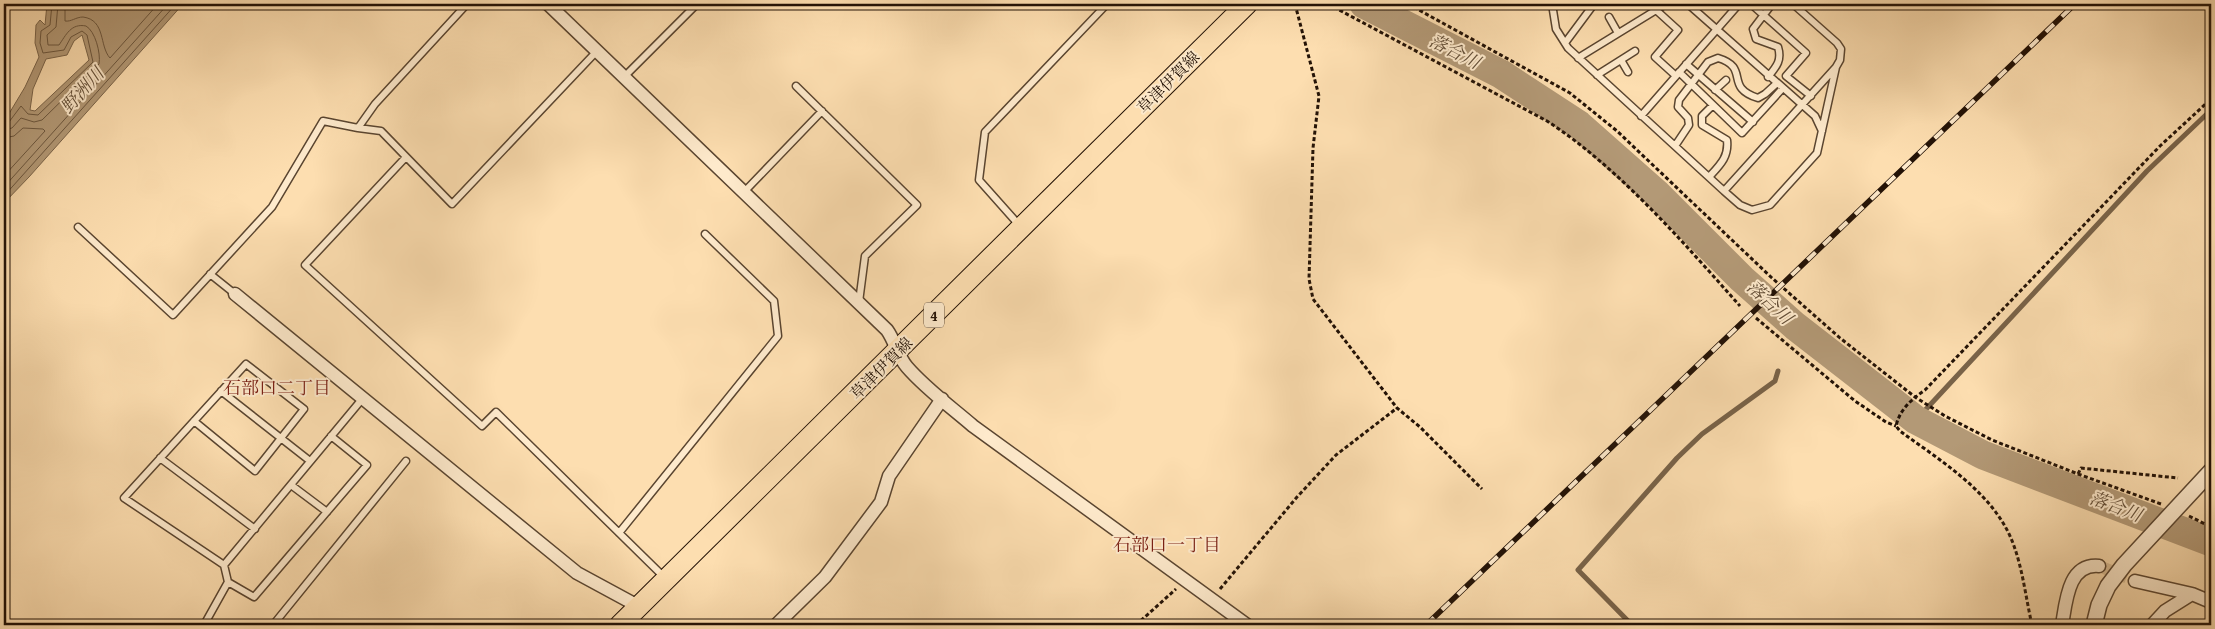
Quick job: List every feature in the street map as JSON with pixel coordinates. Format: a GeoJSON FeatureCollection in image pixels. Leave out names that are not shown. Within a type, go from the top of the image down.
{"type":"FeatureCollection","features":[{"type":"Feature","properties":{"kind":"main road","name":"草津伊賀線"},"geometry":{"type":"LineString","coordinates":[[620,625],[1246,4]]}},
{"type":"Feature","properties":{"kind":"street"},"geometry":{"type":"LineString","coordinates":[[548,4],[887,330],[899,350],[905,365],[942,399],[973,426],[1247,625]]}},
{"type":"Feature","properties":{"kind":"street"},"geometry":{"type":"LineString","coordinates":[[235,294],[577,573],[638,606]]}},
{"type":"Feature","properties":{"kind":"street"},"geometry":{"type":"LineString","coordinates":[[776,625],[825,578],[881,502],[889,476],[942,399]]}},
{"type":"Feature","properties":{"kind":"street"},"geometry":{"type":"LineString","coordinates":[[2094,625],[2099,605],[2108,586],[2146,540],[2211,471]]}},
{"type":"Feature","properties":{"kind":"street"},"geometry":{"type":"LineString","coordinates":[[2062,625],[2067,598],[2076,573],[2088,565],[2099,566]]}},
{"type":"Feature","properties":{"kind":"street"},"geometry":{"type":"LineString","coordinates":[[2135,581],[2192,594],[2211,602]]}},
{"type":"Feature","properties":{"kind":"street"},"geometry":{"type":"LineString","coordinates":[[2152,625],[2165,611],[2192,594]]}},
{"type":"Feature","properties":{"kind":"lane"},"geometry":{"type":"LineString","coordinates":[[358,128],[375,104],[467,4]]}},
{"type":"Feature","properties":{"kind":"lane"},"geometry":{"type":"LineString","coordinates":[[624,77],[698,4]]}},
{"type":"Feature","properties":{"kind":"lane"},"geometry":{"type":"LineString","coordinates":[[1022,228],[979,180],[985,132],[1107,4]]}},
{"type":"Feature","properties":{"kind":"lane"},"geometry":{"type":"LineString","coordinates":[[1552,4],[1556,29],[1578,58],[1740,205],[1752,210],[1770,205],[1817,153],[1832,93],[1836,67]]}},
{"type":"Feature","properties":{"kind":"lane"},"geometry":{"type":"LineString","coordinates":[[1565,43],[1594,4]]}},
{"type":"Feature","properties":{"kind":"lane"},"geometry":{"type":"LineString","coordinates":[[1578,58],[1666,4]]}},
{"type":"Feature","properties":{"kind":"lane"},"geometry":{"type":"LineString","coordinates":[[1688,4],[1814,116],[1822,131]]}},
{"type":"Feature","properties":{"kind":"lane"},"geometry":{"type":"LineString","coordinates":[[1641,116],[1739,4]]}},
{"type":"Feature","properties":{"kind":"lane"},"geometry":{"type":"LineString","coordinates":[[1751,4],[1806,53],[1786,76],[1812,96]]}},
{"type":"Feature","properties":{"kind":"lane"},"geometry":{"type":"LineString","coordinates":[[1768,76],[1778,64],[1780,55],[1778,47],[1756,39],[1753,29],[1772,4]]}},
{"type":"Feature","properties":{"kind":"lane"},"geometry":{"type":"LineString","coordinates":[[1724,191],[1812,96],[1840,60],[1841,49],[1837,43],[1793,4]]}},
{"type":"Feature","properties":{"kind":"lane"},"geometry":{"type":"LineString","coordinates":[[1656,10],[1678,30],[1656,57],[1693,86],[1742,133],[1782,89]]}},
{"type":"Feature","properties":{"kind":"lane"},"geometry":{"type":"LineString","coordinates":[[1609,17],[1618,33]]}},
{"type":"Feature","properties":{"kind":"lane"},"geometry":{"type":"LineString","coordinates":[[1597,76],[1635,50]]}},
{"type":"Feature","properties":{"kind":"lane"},"geometry":{"type":"LineString","coordinates":[[78,227],[173,315],[272,207],[323,121],[381,132],[452,204],[597,51]]}},
{"type":"Feature","properties":{"kind":"lane"},"geometry":{"type":"LineString","coordinates":[[1675,146],[1689,125],[1688,118],[1678,107],[1679,100],[1693,86],[1708,62],[1718,58],[1730,61],[1736,70],[1738,83],[1745,94],[1758,98],[1776,84]]}},
{"type":"Feature","properties":{"kind":"lane"},"geometry":{"type":"LineString","coordinates":[[1621,60],[1628,72]]}},
{"type":"Feature","properties":{"kind":"lane"},"geometry":{"type":"LineString","coordinates":[[1686,64],[1752,122]]}},
{"type":"Feature","properties":{"kind":"lane"},"geometry":{"type":"LineString","coordinates":[[1715,90],[1726,80]]}},
{"type":"Feature","properties":{"kind":"lane"},"geometry":{"type":"LineString","coordinates":[[796,86],[917,205],[865,256],[859,303]]}},
{"type":"Feature","properties":{"kind":"lane"},"geometry":{"type":"LineString","coordinates":[[1709,177],[1724,161],[1728,151],[1727,140],[1702,125],[1702,116],[1712,105]]}},
{"type":"Feature","properties":{"kind":"lane"},"geometry":{"type":"LineString","coordinates":[[744,192],[822,111]]}},
{"type":"Feature","properties":{"kind":"lane"},"geometry":{"type":"LineString","coordinates":[[406,157],[305,265],[482,426],[496,412],[666,579]]}},
{"type":"Feature","properties":{"kind":"lane"},"geometry":{"type":"LineString","coordinates":[[619,533],[778,336],[774,301],[705,234]]}},
{"type":"Feature","properties":{"kind":"lane"},"geometry":{"type":"LineString","coordinates":[[210,274],[235,294]]}},
{"type":"Feature","properties":{"kind":"lane"},"geometry":{"type":"LineString","coordinates":[[194,421],[255,471],[304,409],[246,364],[221,391],[124,498],[224,566],[228,582],[204,625]]}},
{"type":"Feature","properties":{"kind":"lane"},"geometry":{"type":"LineString","coordinates":[[221,391],[310,462]]}},
{"type":"Feature","properties":{"kind":"lane"},"geometry":{"type":"LineString","coordinates":[[224,566],[363,398]]}},
{"type":"Feature","properties":{"kind":"lane"},"geometry":{"type":"LineString","coordinates":[[228,582],[254,597],[367,465],[331,436]]}},
{"type":"Feature","properties":{"kind":"lane"},"geometry":{"type":"LineString","coordinates":[[160,458],[255,529]]}},
{"type":"Feature","properties":{"kind":"lane"},"geometry":{"type":"LineString","coordinates":[[273,625],[406,461]]}},
{"type":"Feature","properties":{"kind":"lane"},"geometry":{"type":"LineString","coordinates":[[291,485],[327,512]]}},
{"type":"Feature","properties":{"kind":"path"},"geometry":{"type":"LineString","coordinates":[[1295,4],[1320,96],[1313,158],[1309,279],[1312,300],[1397,408],[1420,427],[1482,489]]}},
{"type":"Feature","properties":{"kind":"path"},"geometry":{"type":"LineString","coordinates":[[1328,4],[1539,117],[1576,140],[1673,232],[1740,306]]}},
{"type":"Feature","properties":{"kind":"path"},"geometry":{"type":"LineString","coordinates":[[1408,4],[1570,93],[1617,131],[1772,278],[1840,338],[1915,397],[1945,416],[1992,440],[2211,527]]}},
{"type":"Feature","properties":{"kind":"path"},"geometry":{"type":"LineString","coordinates":[[1896,426],[1908,402],[1925,390],[2061,251],[2160,146],[2211,99]]}},
{"type":"Feature","properties":{"kind":"path"},"geometry":{"type":"LineString","coordinates":[[1756,318],[1855,401],[1886,422],[1896,426],[1962,477],[1998,513],[2014,546],[2032,625]]}},
{"type":"Feature","properties":{"kind":"path"},"geometry":{"type":"LineString","coordinates":[[1212,600],[1297,497],[1336,455],[1397,408]]}},
{"type":"Feature","properties":{"kind":"path"},"geometry":{"type":"LineString","coordinates":[[2078,474],[2081,468],[2178,478]]}},
{"type":"Feature","properties":{"kind":"path"},"geometry":{"type":"LineString","coordinates":[[1136,625],[1186,580]]}},
{"type":"Feature","properties":{"kind":"water","name":"野洲川"},"geometry":{"type":"Polygon","coordinates":[[[47,4],[183,4],[4,203],[4,122],[25,87],[39,57],[35,43],[36,25],[40,20],[45,25],[47,4]],[[82,35],[74,41],[67,55],[46,59],[33,89],[30,110],[35,111],[89,60],[82,35]]]}},
{"type":"Feature","properties":{"kind":"waterway","name":"落合川"},"geometry":{"type":"LineString","coordinates":[[1364,4],[1501,74],[1579,125],[1656,193],[1742,279],[1795,326],[1916,420],[1983,455],[2211,542]]}},
{"type":"Feature","properties":{"kind":"waterway"},"geometry":{"type":"LineString","coordinates":[[1916,420],[2147,171],[2211,110]]}},
{"type":"Feature","properties":{"kind":"waterway"},"geometry":{"type":"LineString","coordinates":[[1632,625],[1578,570],[1677,458],[1702,434],[1775,381],[1778,371]]}},
{"type":"Feature","properties":{"kind":"tunnel"},"geometry":{"type":"LineString","coordinates":[[2099,566],[2135,581]]}},
{"type":"Feature","properties":{"kind":"railway"},"geometry":{"type":"LineString","coordinates":[[1426,625],[2075,4]]}},
{"type":"Feature","properties":{"kind":"district","name":"石部口二丁目"},"geometry":{"type":"Point","coordinates":[277,387]}},
{"type":"Feature","properties":{"kind":"district","name":"石部口一丁目"},"geometry":{"type":"Point","coordinates":[1167,544]}}]}
